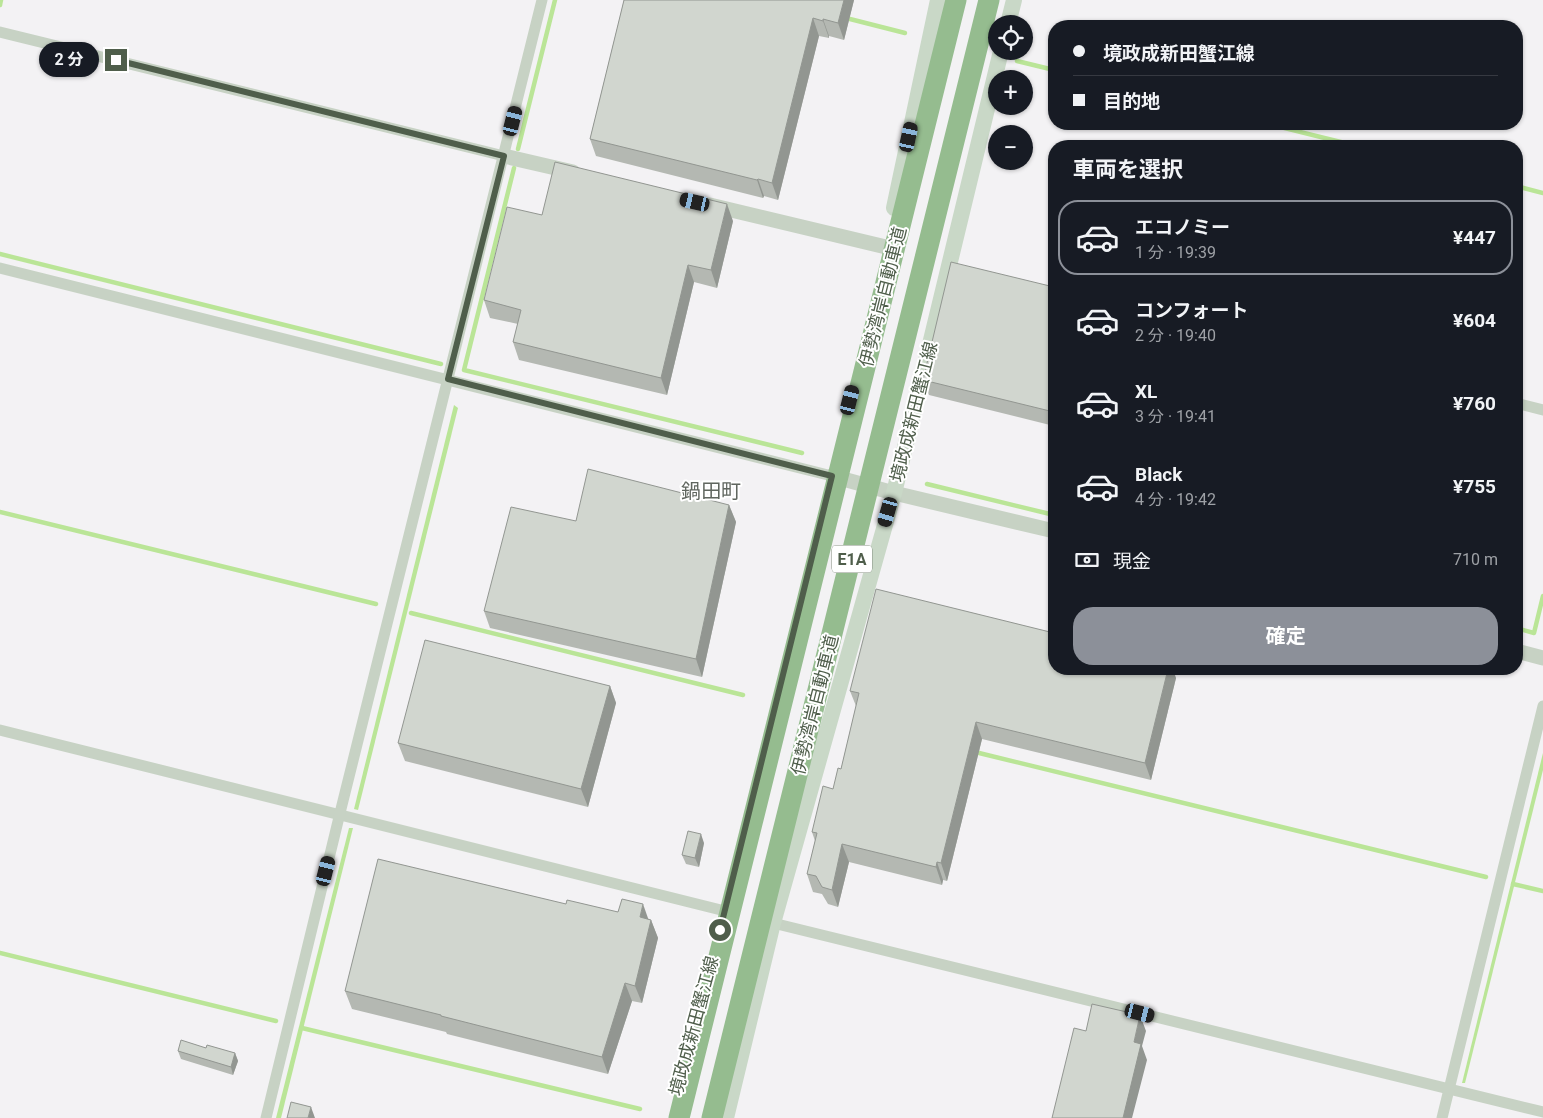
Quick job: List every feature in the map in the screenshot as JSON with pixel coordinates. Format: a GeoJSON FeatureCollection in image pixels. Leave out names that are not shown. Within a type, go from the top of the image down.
{"type":"FeatureCollection","features":[{"type":"Feature","properties":{"kind":"highway","name":"伊勢湾岸自動車道"},"geometry":{"type":"LineString","coordinates":[[679,1118],[956,0]]}},
{"type":"Feature","properties":{"kind":"highway","name":"伊勢湾岸自動車道"},"geometry":{"type":"LineString","coordinates":[[712,1118],[989,0]]}},
{"type":"Feature","properties":{"kind":"main road","name":"境政成新田蟹江線"},"geometry":{"type":"LineString","coordinates":[[670,1118],[725,911],[832,476],[886,247],[938,0]]}},
{"type":"Feature","properties":{"kind":"main road"},"geometry":{"type":"LineString","coordinates":[[1010,15],[1014,0]]}},
{"type":"Feature","properties":{"kind":"main road","name":"境政成新田蟹江線"},"geometry":{"type":"LineString","coordinates":[[726,1118],[773,923],[894,493],[954,268],[999,60]]}},
{"type":"Feature","properties":{"kind":"street"},"geometry":{"type":"LineString","coordinates":[[266,1118],[542,0]]}},
{"type":"Feature","properties":{"kind":"street"},"geometry":{"type":"LineString","coordinates":[[0,32],[590,176]]}},
{"type":"Feature","properties":{"kind":"street"},"geometry":{"type":"LineString","coordinates":[[695,202],[886,247]]}},
{"type":"Feature","properties":{"kind":"street"},"geometry":{"type":"LineString","coordinates":[[0,268],[448,379],[894,493],[1048,530]]}},
{"type":"Feature","properties":{"kind":"street"},"geometry":{"type":"LineString","coordinates":[[1523,405],[1543,410]]}},
{"type":"Feature","properties":{"kind":"street"},"geometry":{"type":"LineString","coordinates":[[1523,653],[1543,658]]}},
{"type":"Feature","properties":{"kind":"street"},"geometry":{"type":"LineString","coordinates":[[1442,1118],[1543,706]]}},
{"type":"Feature","properties":{"kind":"street"},"geometry":{"type":"LineString","coordinates":[[0,730],[725,911]]}},
{"type":"Feature","properties":{"kind":"street"},"geometry":{"type":"LineString","coordinates":[[773,923],[1543,1112]]}},
{"type":"Feature","properties":{"kind":"shaded area"},"geometry":{"type":"Polygon","coordinates":[[[454,405],[458,408],[358,810],[354,809],[454,405]]]}},
{"type":"Feature","properties":{"kind":"shaded area"},"geometry":{"type":"Polygon","coordinates":[[[1543,753],[1543,770],[1465,1083],[1462,1083],[1543,753]]]}},
{"type":"Feature","properties":{"kind":"shaded area"},"geometry":{"type":"Polygon","coordinates":[[[349,828],[353,828],[281,1118],[276,1118],[349,828]]]}},
{"type":"Feature","properties":{"kind":"building"},"geometry":{"type":"Polygon","coordinates":[[[624,0],[844,0],[838,23],[813,18],[772,183],[590,139],[624,0]]]}},
{"type":"Feature","properties":{"kind":"building"},"geometry":{"type":"Polygon","coordinates":[[[555,162],[727,204],[711,270],[688,265],[661,378],[513,342],[521,310],[484,300],[507,207],[542,215],[555,162]]]}},
{"type":"Feature","properties":{"kind":"building"},"geometry":{"type":"Polygon","coordinates":[[[951,262],[1048,286],[1048,411],[923,380],[951,262]]]}},
{"type":"Feature","properties":{"kind":"building"},"geometry":{"type":"Polygon","coordinates":[[[588,469],[729,505],[696,659],[484,611],[511,507],[576,521],[588,469]]]}},
{"type":"Feature","properties":{"kind":"building"},"geometry":{"type":"Polygon","coordinates":[[[876,589],[1048,632],[1048,675],[1167,675],[1145,763],[976,722],[941,863],[937,862],[936,867],[842,844],[832,890],[822,887],[816,876],[807,874],[817,833],[812,832],[823,786],[833,789],[838,768],[841,769],[859,693],[850,691],[876,589]]]}},
{"type":"Feature","properties":{"kind":"building"},"geometry":{"type":"Polygon","coordinates":[[[425,640],[610,686],[581,789],[398,743],[425,640]]]}},
{"type":"Feature","properties":{"kind":"building"},"geometry":{"type":"Polygon","coordinates":[[[688,831],[701,834],[695,858],[682,855],[688,831]]]}},
{"type":"Feature","properties":{"kind":"building"},"geometry":{"type":"Polygon","coordinates":[[[378,859],[566,904],[567,900],[618,912],[622,899],[643,904],[640,917],[651,920],[635,986],[625,983],[602,1057],[345,991],[378,859]]]}},
{"type":"Feature","properties":{"kind":"building"},"geometry":{"type":"Polygon","coordinates":[[[1092,1004],[1140,1015],[1134,1042],[1141,1044],[1123,1118],[1052,1118],[1074,1028],[1086,1031],[1092,1004]]]}},
{"type":"Feature","properties":{"kind":"building"},"geometry":{"type":"Polygon","coordinates":[[[181,1040],[206,1048],[207,1045],[235,1053],[231,1067],[178,1051],[181,1040]]]}},
{"type":"Feature","properties":{"kind":"building"},"geometry":{"type":"Polygon","coordinates":[[[291,1102],[311,1107],[308,1118],[287,1118],[291,1102]]]}},
{"type":"Feature","properties":{"kind":"waterway"},"geometry":{"type":"LineString","coordinates":[[0,5],[1,0]]}},
{"type":"Feature","properties":{"kind":"waterway"},"geometry":{"type":"LineString","coordinates":[[518,149],[555,0]]}},
{"type":"Feature","properties":{"kind":"waterway"},"geometry":{"type":"LineString","coordinates":[[846,18],[905,33]]}},
{"type":"Feature","properties":{"kind":"waterway"},"geometry":{"type":"LineString","coordinates":[[1017,61],[1048,69]]}},
{"type":"Feature","properties":{"kind":"waterway"},"geometry":{"type":"LineString","coordinates":[[1292,130],[1333,140]]}},
{"type":"Feature","properties":{"kind":"waterway"},"geometry":{"type":"LineString","coordinates":[[514,168],[464,370],[802,453]]}},
{"type":"Feature","properties":{"kind":"waterway"},"geometry":{"type":"LineString","coordinates":[[1523,188],[1543,193]]}},
{"type":"Feature","properties":{"kind":"waterway"},"geometry":{"type":"LineString","coordinates":[[0,254],[441,364]]}},
{"type":"Feature","properties":{"kind":"waterway"},"geometry":{"type":"LineString","coordinates":[[927,484],[1048,514]]}},
{"type":"Feature","properties":{"kind":"waterway"},"geometry":{"type":"LineString","coordinates":[[0,512],[376,604]]}},
{"type":"Feature","properties":{"kind":"waterway"},"geometry":{"type":"LineString","coordinates":[[1523,630],[1534,633],[1543,596]]}},
{"type":"Feature","properties":{"kind":"waterway"},"geometry":{"type":"LineString","coordinates":[[411,613],[743,695]]}},
{"type":"Feature","properties":{"kind":"waterway"},"geometry":{"type":"LineString","coordinates":[[975,752],[1486,877]]}},
{"type":"Feature","properties":{"kind":"waterway"},"geometry":{"type":"LineString","coordinates":[[1513,884],[1543,891]]}},
{"type":"Feature","properties":{"kind":"waterway"},"geometry":{"type":"LineString","coordinates":[[0,953],[276,1021]]}},
{"type":"Feature","properties":{"kind":"waterway"},"geometry":{"type":"LineString","coordinates":[[302,1028],[640,1109]]}},
{"type":"Feature","properties":{"kind":"district","name":"鍋田町"},"geometry":{"type":"Point","coordinates":[711,491]}},
{"type":"Feature","properties":{"kind":"route"},"geometry":{"type":"LineString","coordinates":[[116,60],[504,156],[448,379],[832,476],[720,930]]}}]}
